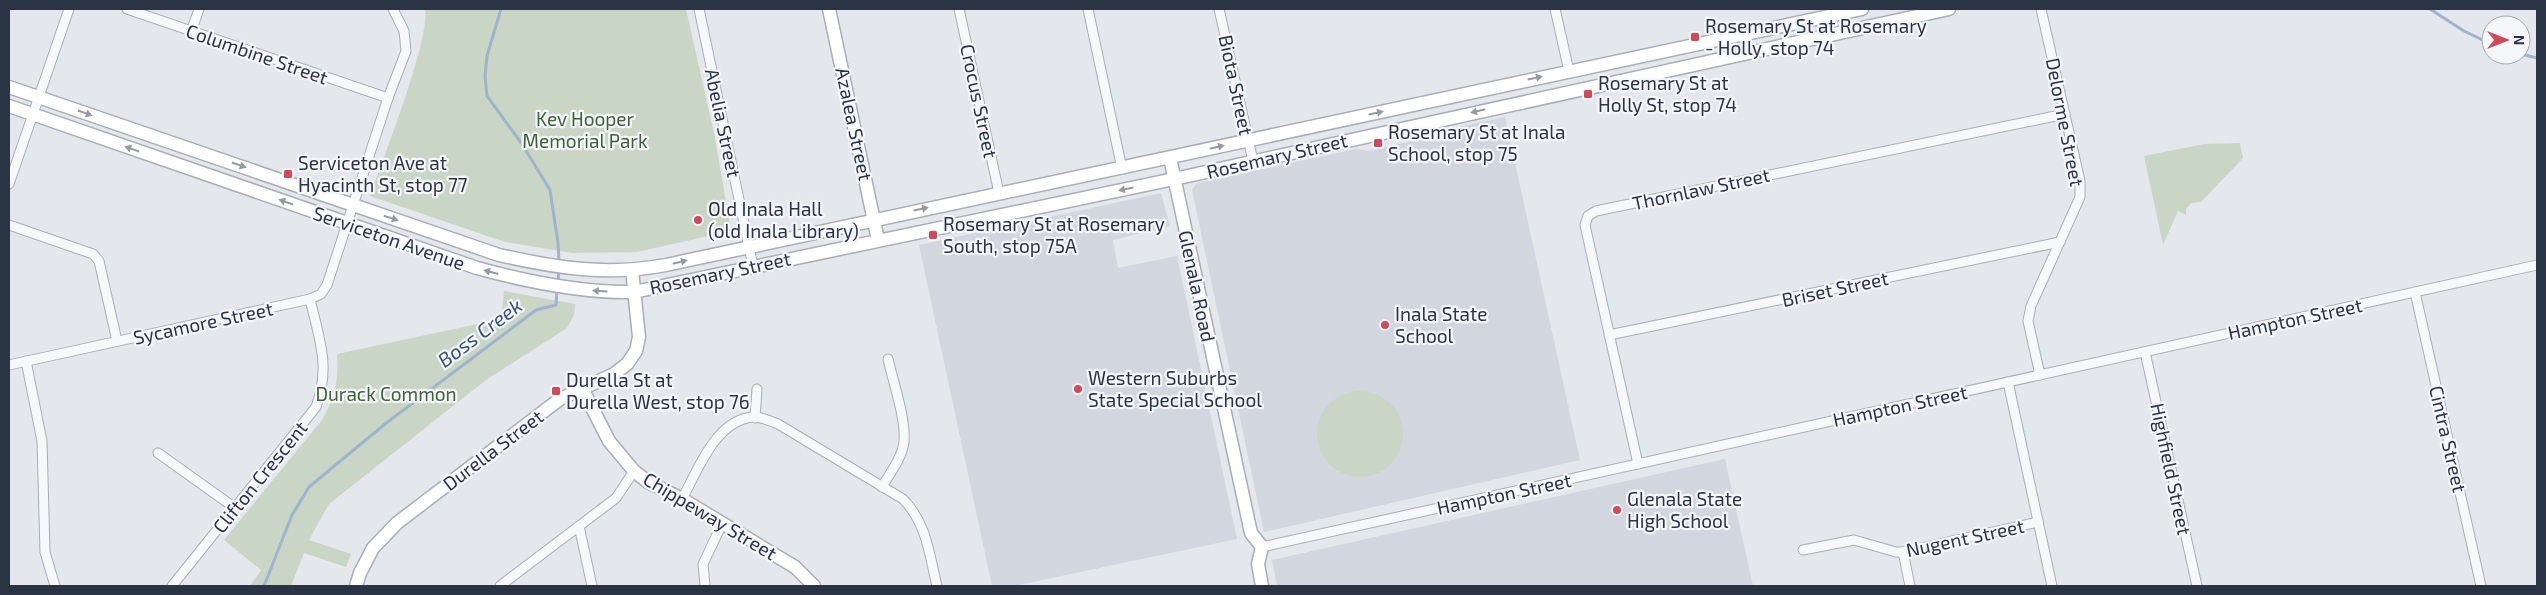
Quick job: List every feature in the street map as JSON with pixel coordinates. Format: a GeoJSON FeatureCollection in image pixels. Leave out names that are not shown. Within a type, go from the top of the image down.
{"type":"FeatureCollection","features":[{"type":"Feature","properties":{"kind":"main road","name":"Azalea Street"},"geometry":{"type":"LineString","coordinates":[[829,9],[878,240]]}},
{"type":"Feature","properties":{"kind":"main road","name":"Rosemary Street"},"geometry":{"type":"LineString","coordinates":[[632,270],[666,265],[874,219],[1122,169],[1248,140],[1862,9]]}},
{"type":"Feature","properties":{"kind":"main road","name":"Rosemary Street"},"geometry":{"type":"LineString","coordinates":[[634,292],[1174,179],[1936,10],[1949,9]]}},
{"type":"Feature","properties":{"kind":"main road","name":"Serviceton Avenue"},"geometry":{"type":"LineString","coordinates":[[9,87],[499,255],[569,269],[593,271],[632,270]]}},
{"type":"Feature","properties":{"kind":"main road","name":"Serviceton Avenue"},"geometry":{"type":"LineString","coordinates":[[9,106],[477,268],[566,287],[612,292],[634,292]]}},
{"type":"Feature","properties":{"kind":"main road","name":"Glenala Road"},"geometry":{"type":"LineString","coordinates":[[1170,158],[1251,533],[1262,547]]}},
{"type":"Feature","properties":{"kind":"main road","name":"Durella Street"},"geometry":{"type":"LineString","coordinates":[[356,586],[363,566],[374,548],[397,523],[560,399],[614,374],[627,364],[636,351],[639,337],[632,270]]}},
{"type":"Feature","properties":{"kind":"main road","name":"Chippeway Street"},"geometry":{"type":"LineString","coordinates":[[582,388],[609,441],[634,471],[648,482],[682,499],[795,567],[814,586]]}},
{"type":"Feature","properties":{"kind":"main road"},"geometry":{"type":"LineString","coordinates":[[1262,547],[1258,564],[1262,586]]}},
{"type":"Feature","properties":{"kind":"street"},"geometry":{"type":"LineString","coordinates":[[9,184],[69,9]]}},
{"type":"Feature","properties":{"kind":"street","name":"Columbine Street"},"geometry":{"type":"LineString","coordinates":[[127,9],[388,98]]}},
{"type":"Feature","properties":{"kind":"street"},"geometry":{"type":"LineString","coordinates":[[191,32],[199,9]]}},
{"type":"Feature","properties":{"kind":"street","name":"Sycamore Street"},"geometry":{"type":"LineString","coordinates":[[9,365],[310,299],[321,294],[327,285],[388,98],[406,51],[407,40],[393,9]]}},
{"type":"Feature","properties":{"kind":"street","name":"Abelia Street"},"geometry":{"type":"LineString","coordinates":[[698,9],[754,266]]}},
{"type":"Feature","properties":{"kind":"street","name":"Crocus Street"},"geometry":{"type":"LineString","coordinates":[[959,9],[999,193]]}},
{"type":"Feature","properties":{"kind":"street"},"geometry":{"type":"LineString","coordinates":[[1088,9],[1122,169]]}},
{"type":"Feature","properties":{"kind":"street","name":"Biota Street"},"geometry":{"type":"LineString","coordinates":[[1219,9],[1252,161]]}},
{"type":"Feature","properties":{"kind":"street"},"geometry":{"type":"LineString","coordinates":[[1555,9],[1568,71]]}},
{"type":"Feature","properties":{"kind":"street","name":"Delorme Street"},"geometry":{"type":"LineString","coordinates":[[2040,375],[2028,322],[2031,306],[2080,197],[2080,181],[2041,9]]}},
{"type":"Feature","properties":{"kind":"street","name":"Thornlaw Street"},"geometry":{"type":"LineString","coordinates":[[1638,464],[1586,225],[1588,216],[1596,211],[2065,114]]}},
{"type":"Feature","properties":{"kind":"street"},"geometry":{"type":"LineString","coordinates":[[9,225],[93,254],[99,261],[117,342]]}},
{"type":"Feature","properties":{"kind":"street","name":"Briset Street"},"geometry":{"type":"LineString","coordinates":[[1610,335],[2060,242]]}},
{"type":"Feature","properties":{"kind":"street","name":"Hampton Street"},"geometry":{"type":"LineString","coordinates":[[1262,547],[2537,265]]}},
{"type":"Feature","properties":{"kind":"street","name":"Cintra Street"},"geometry":{"type":"LineString","coordinates":[[2415,292],[2481,586]]}},
{"type":"Feature","properties":{"kind":"street","name":"Clifton Crescent"},"geometry":{"type":"LineString","coordinates":[[172,586],[316,407],[323,387],[325,366],[310,299]]}},
{"type":"Feature","properties":{"kind":"street","name":"Highfield Street"},"geometry":{"type":"LineString","coordinates":[[2145,352],[2197,586]]}},
{"type":"Feature","properties":{"kind":"street"},"geometry":{"type":"LineString","coordinates":[[882,487],[899,458],[904,443],[903,429],[888,359]]}},
{"type":"Feature","properties":{"kind":"street"},"geometry":{"type":"LineString","coordinates":[[26,361],[42,441],[45,552],[53,586]]}},
{"type":"Feature","properties":{"kind":"street"},"geometry":{"type":"LineString","coordinates":[[2008,382],[2052,586]]}},
{"type":"Feature","properties":{"kind":"street"},"geometry":{"type":"LineString","coordinates":[[755,418],[757,389]]}},
{"type":"Feature","properties":{"kind":"street"},"geometry":{"type":"LineString","coordinates":[[682,499],[722,433],[733,424],[748,417],[778,424],[903,499],[922,524],[937,586]]}},
{"type":"Feature","properties":{"kind":"street"},"geometry":{"type":"LineString","coordinates":[[158,453],[236,508]]}},
{"type":"Feature","properties":{"kind":"street"},"geometry":{"type":"LineString","coordinates":[[500,586],[616,498],[634,471]]}},
{"type":"Feature","properties":{"kind":"street","name":"Nugent Street"},"geometry":{"type":"LineString","coordinates":[[1803,550],[1854,540],[1896,552],[1903,552],[2038,522]]}},
{"type":"Feature","properties":{"kind":"street"},"geometry":{"type":"LineString","coordinates":[[705,586],[703,564],[722,524]]}},
{"type":"Feature","properties":{"kind":"street"},"geometry":{"type":"LineString","coordinates":[[579,526],[592,586]]}},
{"type":"Feature","properties":{"kind":"street"},"geometry":{"type":"LineString","coordinates":[[1903,552],[1910,586]]}},
{"type":"Feature","properties":{"kind":"shaded area","name":"Inala State School"},"geometry":{"type":"Polygon","coordinates":[[[1505,117],[1580,460],[1264,532],[1192,190],[1197,183],[1356,149],[1370,151],[1448,132],[1458,127],[1505,117]]]}},
{"type":"Feature","properties":{"kind":"shaded area","name":"Western Suburbs State Special School"},"geometry":{"type":"Polygon","coordinates":[[[1161,193],[1170,226],[1113,240],[1118,268],[1177,256],[1237,539],[1014,586],[992,586],[919,245],[1161,193]]]}},
{"type":"Feature","properties":{"kind":"shaded area","name":"Glenala State High School"},"geometry":{"type":"Polygon","coordinates":[[[1725,459],[1753,586],[1277,586],[1272,560],[1725,459]]]}},
{"type":"Feature","properties":{"kind":"green space","name":"Kev Hooper Memorial Park"},"geometry":{"type":"Polygon","coordinates":[[[425,9],[686,9],[715,138],[731,231],[637,252],[572,253],[505,242],[370,196],[421,45],[425,24],[425,9]]]}},
{"type":"Feature","properties":{"kind":"green space"},"geometry":{"type":"Polygon","coordinates":[[[2240,143],[2243,158],[2201,202],[2191,203],[2186,209],[2186,215],[2178,211],[2163,245],[2144,156],[2204,144],[2240,143]]]}},
{"type":"Feature","properties":{"kind":"green space","name":"Durack Common"},"geometry":{"type":"Polygon","coordinates":[[[504,291],[575,304],[574,315],[567,328],[486,380],[329,504],[309,540],[351,554],[346,567],[304,553],[291,586],[250,586],[261,570],[224,540],[322,420],[335,388],[337,354],[501,319],[504,291]]]}},
{"type":"Feature","properties":{"kind":"green space"},"geometry":{"type":"Polygon","coordinates":[[[1360,391],[1376,394],[1384,398],[1396,410],[1400,418],[1403,434],[1400,450],[1396,458],[1384,470],[1376,474],[1360,477],[1344,474],[1336,470],[1324,458],[1320,450],[1317,434],[1320,418],[1324,410],[1336,398],[1344,394],[1360,391]]]}},
{"type":"Feature","properties":{"kind":"waterway","name":"Boss Creek"},"geometry":{"type":"LineString","coordinates":[[501,9],[487,56],[485,76],[487,96],[522,144],[550,190],[559,262]]}},
{"type":"Feature","properties":{"kind":"waterway"},"geometry":{"type":"LineString","coordinates":[[2430,9],[2464,31],[2481,39]]}},
{"type":"Feature","properties":{"kind":"waterway"},"geometry":{"type":"LineString","coordinates":[[2531,56],[2537,58]]}},
{"type":"Feature","properties":{"kind":"waterway","name":"Boss Creek"},"geometry":{"type":"LineString","coordinates":[[558,282],[559,269]]}},
{"type":"Feature","properties":{"kind":"waterway","name":"Boss Creek"},"geometry":{"type":"LineString","coordinates":[[264,586],[292,515],[309,487],[385,424],[536,310],[556,305],[557,289]]}},
{"type":"Feature","properties":{"kind":"place","name":"Rosemary St at Rosemary - Holly, stop 74"},"geometry":{"type":"Point","coordinates":[1695,37]}},
{"type":"Feature","properties":{"kind":"place","name":"Rosemary St at Holly St, stop 74"},"geometry":{"type":"Point","coordinates":[1588,94]}},
{"type":"Feature","properties":{"kind":"place","name":"Rosemary St at Inala School, stop 75"},"geometry":{"type":"Point","coordinates":[1378,143]}},
{"type":"Feature","properties":{"kind":"place","name":"Serviceton Ave at Hyacinth St, stop 77"},"geometry":{"type":"Point","coordinates":[288,174]}},
{"type":"Feature","properties":{"kind":"place","name":"Old Inala Hall (old Inala Library)"},"geometry":{"type":"Point","coordinates":[698,220]}},
{"type":"Feature","properties":{"kind":"place","name":"Rosemary St at Rosemary South, stop 75A"},"geometry":{"type":"Point","coordinates":[933,235]}},
{"type":"Feature","properties":{"kind":"place","name":"Inala State School"},"geometry":{"type":"Point","coordinates":[1385,325]}},
{"type":"Feature","properties":{"kind":"place","name":"Western Suburbs State Special School"},"geometry":{"type":"Point","coordinates":[1078,389]}},
{"type":"Feature","properties":{"kind":"place","name":"Durella St at Durella West, stop 76"},"geometry":{"type":"Point","coordinates":[556,391]}},
{"type":"Feature","properties":{"kind":"place","name":"Glenala State High School"},"geometry":{"type":"Point","coordinates":[1617,510]}}]}
